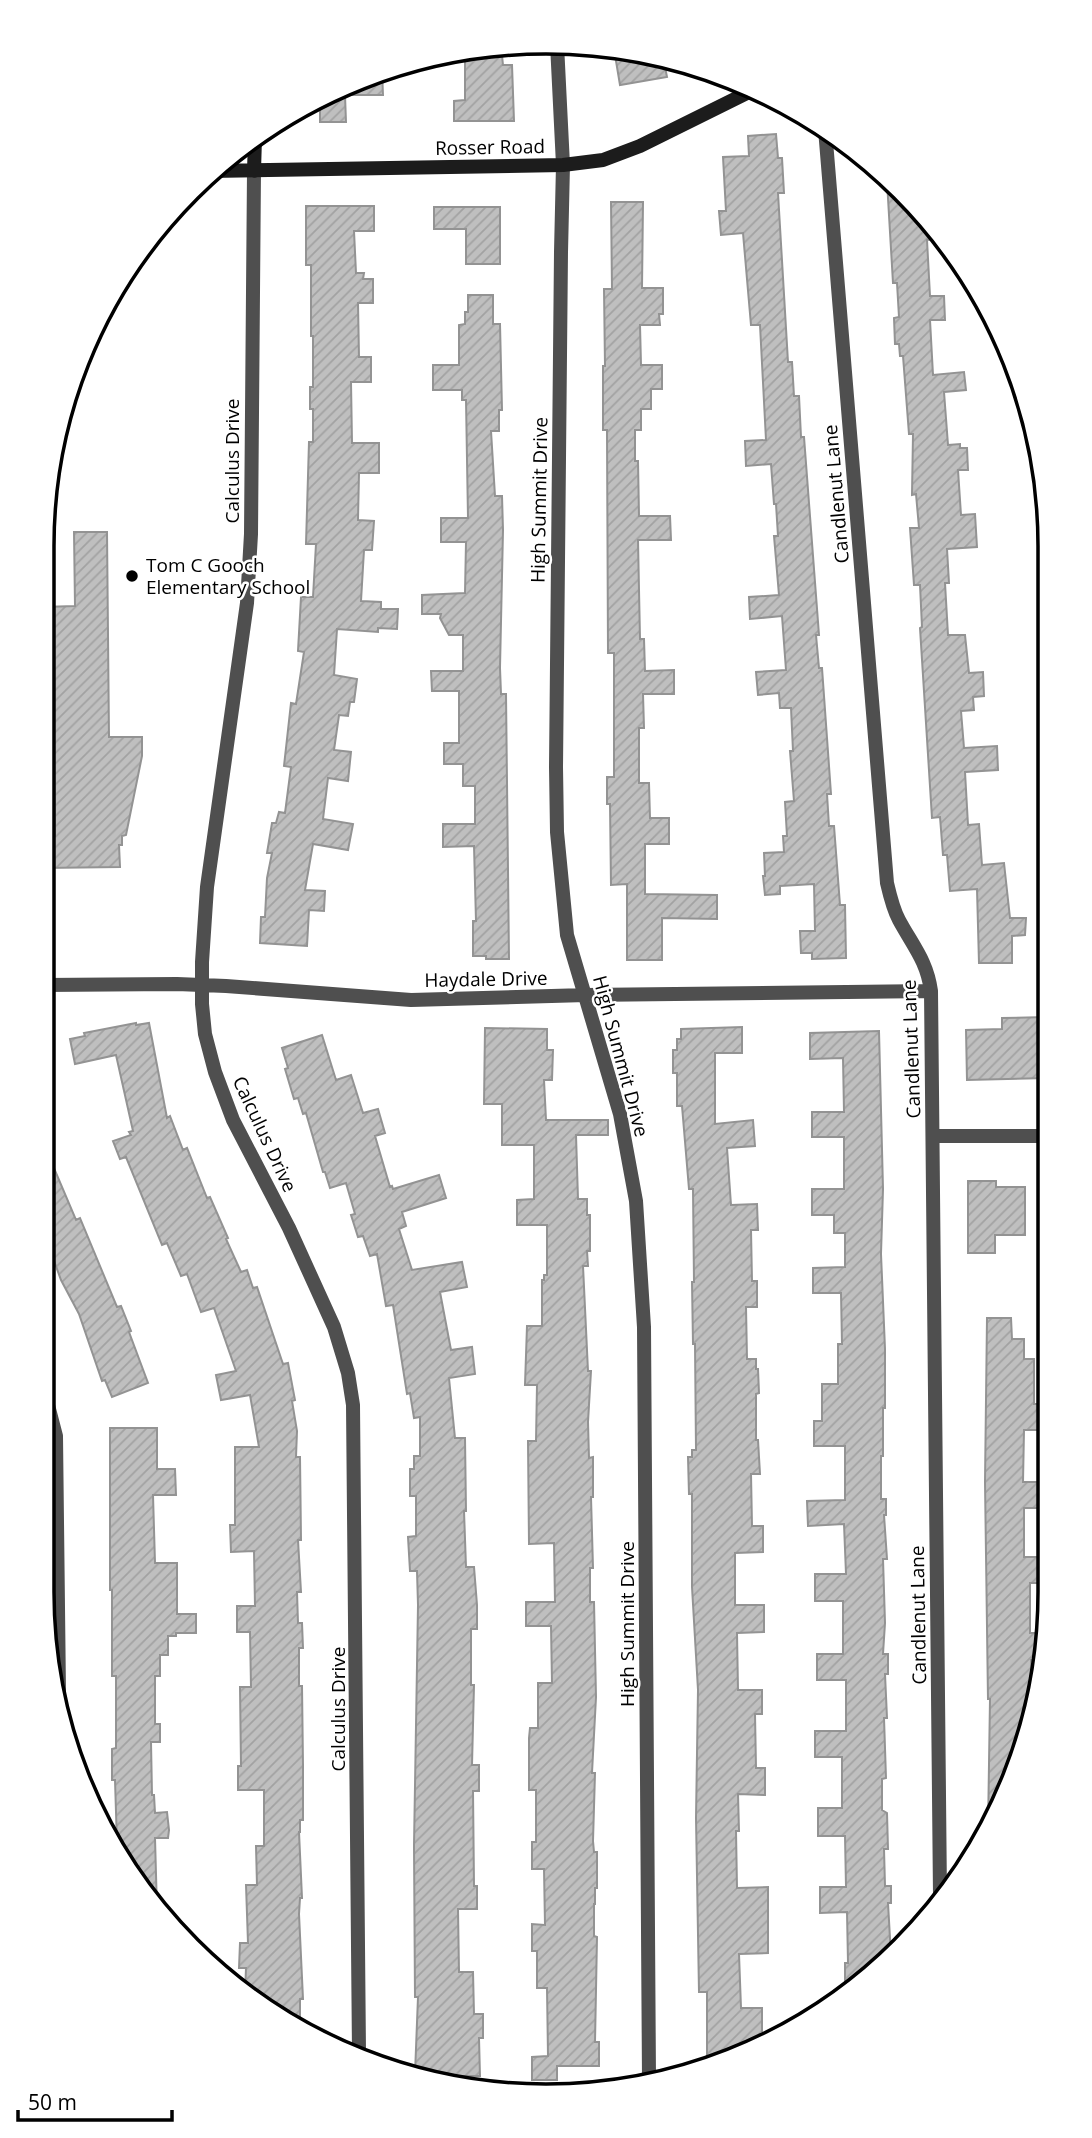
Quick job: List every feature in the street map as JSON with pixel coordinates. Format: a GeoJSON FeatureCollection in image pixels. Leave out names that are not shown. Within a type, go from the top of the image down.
{"type":"FeatureCollection","features":[{"type":"Feature","properties":{"kind":"street","name":"High Summit Drive"},"geometry":{"type":"LineString","coordinates":[[558,54],[563,165],[557,832],[567,935],[621,1114],[636,1201],[641,1262],[644,1327],[649,2072]]}},
{"type":"Feature","properties":{"kind":"street","name":"Rosser Road"},"geometry":{"type":"LineString","coordinates":[[228,171],[563,165],[603,160],[640,146],[742,96]]}},
{"type":"Feature","properties":{"kind":"street","name":"Candlenut Lane"},"geometry":{"type":"LineString","coordinates":[[826,142],[887,883],[898,919],[926,966],[931,991],[940,1886]]}},
{"type":"Feature","properties":{"kind":"street","name":"Calculus Drive"},"geometry":{"type":"LineString","coordinates":[[255,150],[251,534],[248,589],[207,887],[202,985],[205,1034],[215,1072],[233,1120],[289,1228],[334,1327],[348,1373],[353,1405],[359,2046]]}},
{"type":"Feature","properties":{"kind":"street","name":"Haydale Drive"},"geometry":{"type":"LineString","coordinates":[[54,985],[202,985],[411,1000],[931,991]]}},
{"type":"Feature","properties":{"kind":"street"},"geometry":{"type":"LineString","coordinates":[[934,1136],[1038,1136]]}},
{"type":"Feature","properties":{"kind":"street"},"geometry":{"type":"LineString","coordinates":[[54,1428],[59,1659]]}},
{"type":"Feature","properties":{"kind":"building"},"geometry":{"type":"Polygon","coordinates":[[[502,56],[503,65],[512,65],[514,121],[454,121],[454,101],[465,100],[465,61],[502,56]]]}},
{"type":"Feature","properties":{"kind":"building"},"geometry":{"type":"Polygon","coordinates":[[[616,59],[665,69],[667,77],[620,85],[616,59]]]}},
{"type":"Feature","properties":{"kind":"building"},"geometry":{"type":"Polygon","coordinates":[[[382,82],[383,95],[351,95],[382,82]]]}},
{"type":"Feature","properties":{"kind":"building"},"geometry":{"type":"Polygon","coordinates":[[[345,98],[346,122],[320,122],[320,110],[345,98]]]}},
{"type":"Feature","properties":{"kind":"building"},"geometry":{"type":"Polygon","coordinates":[[[776,134],[778,158],[782,158],[784,193],[778,193],[788,362],[792,362],[794,396],[799,396],[801,437],[804,437],[819,635],[816,635],[819,668],[822,668],[831,794],[827,794],[829,826],[834,826],[840,905],[845,905],[846,958],[812,959],[812,953],[801,953],[800,931],[815,931],[814,884],[780,886],[780,894],[765,895],[763,876],[764,853],[784,852],[783,836],[787,836],[785,802],[794,801],[790,751],[793,751],[791,708],[780,708],[779,693],[758,695],[756,672],[786,670],[782,616],[750,619],[749,597],[779,595],[774,536],[778,536],[776,504],[771,464],[746,466],[745,441],[766,440],[760,325],[751,325],[743,233],[721,235],[719,211],[726,211],[723,157],[749,156],[748,136],[776,134]]]}},
{"type":"Feature","properties":{"kind":"building"},"geometry":{"type":"Polygon","coordinates":[[[888,192],[930,240],[927,240],[930,296],[944,296],[945,320],[930,320],[933,375],[964,372],[966,390],[944,392],[948,445],[960,444],[960,448],[967,448],[968,470],[958,470],[961,515],[975,514],[977,547],[947,549],[949,583],[945,583],[948,635],[965,635],[969,673],[983,672],[984,696],[973,697],[974,710],[961,711],[964,748],[997,746],[998,770],[965,772],[968,825],[979,824],[982,865],[1004,863],[1010,918],[1026,918],[1025,935],[1012,936],[1012,963],[979,963],[977,889],[950,891],[947,855],[943,855],[940,817],[932,818],[920,628],[920,585],[914,585],[910,528],[919,528],[916,494],[912,495],[913,434],[909,434],[903,356],[900,356],[899,344],[895,344],[894,318],[899,317],[897,283],[893,283],[888,192]]]}},
{"type":"Feature","properties":{"kind":"building"},"geometry":{"type":"Polygon","coordinates":[[[611,202],[643,202],[642,288],[663,288],[663,314],[659,314],[660,325],[640,325],[641,365],[662,365],[662,389],[651,389],[651,409],[641,409],[641,430],[635,430],[639,516],[670,516],[671,540],[638,540],[640,639],[644,639],[645,671],[674,670],[674,694],[643,694],[644,728],[639,728],[639,783],[649,783],[650,818],[669,818],[669,844],[645,844],[645,894],[717,895],[717,919],[662,918],[662,960],[627,960],[627,884],[611,885],[607,777],[614,777],[614,653],[608,653],[607,430],[603,430],[603,366],[604,289],[612,289],[611,202]]]}},
{"type":"Feature","properties":{"kind":"building"},"geometry":{"type":"Polygon","coordinates":[[[306,206],[374,206],[374,231],[354,231],[356,273],[364,273],[363,279],[373,279],[373,303],[358,303],[359,357],[371,357],[371,382],[351,382],[352,443],[379,443],[379,473],[359,473],[358,520],[374,521],[372,550],[364,550],[361,601],[381,602],[381,609],[398,609],[397,629],[378,628],[378,632],[337,629],[334,675],[357,679],[354,702],[350,702],[348,716],[339,715],[334,750],[351,752],[348,781],[328,778],[323,819],[353,824],[348,850],[313,844],[305,890],[325,891],[324,911],[309,910],[307,946],[260,943],[261,917],[265,917],[267,878],[272,853],[267,853],[272,823],[276,823],[279,812],[285,813],[291,767],[284,766],[291,703],[296,704],[304,652],[298,651],[301,597],[313,597],[316,544],[306,544],[309,442],[313,442],[310,387],[313,387],[313,336],[311,265],[306,265],[306,206]]]}},
{"type":"Feature","properties":{"kind":"building"},"geometry":{"type":"Polygon","coordinates":[[[434,207],[500,207],[500,264],[466,264],[466,229],[434,229],[434,207]]]}},
{"type":"Feature","properties":{"kind":"building"},"geometry":{"type":"Polygon","coordinates":[[[468,295],[493,295],[493,324],[500,324],[502,410],[499,410],[499,431],[491,431],[495,496],[502,496],[500,668],[501,694],[506,694],[509,959],[473,956],[473,921],[476,921],[474,846],[443,847],[443,824],[475,824],[475,786],[463,786],[463,764],[444,764],[444,743],[459,743],[459,691],[432,691],[431,671],[463,671],[463,635],[449,635],[440,618],[441,614],[422,614],[422,595],[465,593],[466,542],[441,542],[441,518],[468,518],[466,400],[462,400],[462,390],[433,390],[433,365],[459,365],[459,325],[465,324],[468,295]]]}},
{"type":"Feature","properties":{"kind":"building"},"geometry":{"type":"Polygon","coordinates":[[[74,532],[107,532],[109,737],[142,737],[142,756],[126,835],[122,836],[122,845],[119,845],[120,867],[54,868],[54,607],[75,606],[74,532]]]}},
{"type":"Feature","properties":{"kind":"building"},"geometry":{"type":"Polygon","coordinates":[[[1038,1017],[1038,1078],[967,1080],[966,1030],[1002,1029],[1002,1018],[1038,1017]]]}},
{"type":"Feature","properties":{"kind":"building"},"geometry":{"type":"Polygon","coordinates":[[[149,1023],[167,1118],[170,1116],[183,1150],[187,1148],[241,1272],[247,1270],[253,1288],[257,1287],[283,1364],[288,1363],[295,1400],[292,1401],[297,1431],[296,1457],[300,1457],[301,1540],[298,1540],[301,1592],[297,1592],[298,1623],[302,1623],[303,1648],[299,1648],[299,1686],[302,1686],[303,1820],[300,1820],[299,1832],[302,1898],[299,1914],[303,1999],[300,1999],[300,2018],[246,1981],[246,1968],[239,1968],[240,1943],[248,1943],[246,1885],[257,1885],[256,1846],[264,1846],[264,1790],[238,1790],[238,1766],[241,1766],[240,1687],[251,1687],[250,1632],[237,1632],[237,1606],[255,1606],[254,1551],[231,1552],[230,1525],[235,1525],[235,1447],[259,1447],[250,1395],[221,1400],[216,1375],[236,1371],[214,1308],[201,1312],[187,1274],[181,1276],[167,1243],[162,1245],[126,1157],[120,1159],[113,1141],[131,1135],[129,1132],[133,1131],[116,1055],[75,1064],[70,1039],[85,1036],[84,1033],[149,1023]]]}},
{"type":"Feature","properties":{"kind":"building"},"geometry":{"type":"Polygon","coordinates":[[[742,1027],[742,1053],[715,1053],[715,1124],[753,1120],[755,1146],[727,1148],[731,1205],[757,1204],[758,1230],[751,1230],[752,1281],[757,1281],[757,1307],[746,1307],[747,1359],[756,1359],[759,1393],[756,1394],[756,1440],[760,1474],[751,1474],[752,1526],[763,1526],[763,1552],[735,1553],[735,1605],[764,1605],[764,1632],[737,1633],[738,1690],[762,1690],[762,1714],[755,1714],[756,1768],[765,1768],[765,1795],[738,1794],[739,1831],[736,1831],[737,1888],[768,1887],[768,1953],[739,1954],[741,2008],[762,2008],[762,2033],[707,2057],[707,1992],[699,1992],[696,1818],[698,1690],[692,1587],[692,1494],[689,1494],[688,1457],[692,1457],[692,1450],[696,1450],[693,1189],[689,1189],[682,1106],[677,1106],[677,1073],[673,1073],[673,1050],[677,1050],[681,1029],[742,1027]]]}},
{"type":"Feature","properties":{"kind":"building"},"geometry":{"type":"Polygon","coordinates":[[[485,1028],[547,1029],[547,1050],[553,1050],[552,1080],[544,1080],[546,1120],[608,1120],[608,1135],[576,1135],[578,1199],[587,1199],[587,1215],[590,1215],[588,1266],[583,1266],[588,1371],[591,1371],[589,1458],[593,1457],[593,1568],[590,1568],[590,1602],[594,1602],[596,1697],[592,1773],[595,1773],[593,1841],[594,1852],[597,1852],[594,1904],[594,1936],[597,1937],[595,2042],[599,2042],[599,2066],[557,2066],[557,2080],[532,2080],[532,2057],[548,2056],[547,1988],[537,1988],[537,1951],[532,1951],[532,1924],[545,1925],[544,1869],[532,1869],[532,1842],[536,1842],[536,1790],[529,1790],[529,1738],[530,1728],[538,1728],[538,1683],[552,1683],[551,1626],[526,1626],[526,1602],[555,1602],[554,1543],[529,1544],[528,1441],[536,1441],[537,1385],[525,1385],[527,1326],[542,1326],[542,1280],[544,1275],[547,1275],[547,1225],[517,1225],[517,1200],[534,1199],[534,1145],[502,1145],[502,1104],[484,1104],[485,1028]]]}},
{"type":"Feature","properties":{"kind":"building"},"geometry":{"type":"Polygon","coordinates":[[[879,1031],[883,1189],[881,1254],[885,1349],[881,1499],[886,1499],[884,1515],[887,1559],[883,1559],[883,1654],[888,1654],[888,1674],[885,1674],[887,1718],[884,1718],[886,1778],[882,1779],[882,1810],[887,1813],[888,1849],[884,1849],[885,1886],[891,1886],[891,1903],[888,1903],[890,1943],[845,1982],[845,1963],[848,1963],[847,1912],[820,1913],[820,1887],[846,1887],[845,1836],[818,1836],[818,1808],[842,1808],[842,1757],[815,1757],[815,1731],[846,1731],[846,1680],[817,1680],[817,1654],[843,1654],[843,1601],[815,1601],[815,1574],[846,1574],[844,1524],[808,1526],[807,1501],[845,1500],[845,1446],[814,1446],[814,1421],[822,1421],[822,1384],[838,1384],[838,1344],[842,1344],[841,1293],[813,1293],[813,1268],[845,1267],[845,1233],[834,1233],[834,1215],[812,1215],[812,1189],[844,1189],[844,1137],[812,1137],[812,1112],[844,1112],[843,1058],[810,1059],[810,1033],[879,1031]]]}},
{"type":"Feature","properties":{"kind":"building"},"geometry":{"type":"Polygon","coordinates":[[[322,1035],[336,1080],[351,1075],[363,1113],[378,1109],[385,1133],[375,1136],[390,1187],[393,1189],[439,1175],[446,1198],[402,1212],[406,1226],[399,1229],[412,1270],[462,1262],[467,1287],[440,1292],[451,1350],[472,1347],[475,1374],[449,1378],[455,1438],[465,1438],[466,1567],[474,1567],[477,1605],[477,1629],[471,1629],[471,1685],[474,1685],[472,1765],[479,1765],[479,1791],[473,1791],[474,1886],[477,1886],[477,1909],[458,1909],[459,1972],[473,1972],[474,2014],[483,2014],[483,2038],[479,2038],[480,2076],[461,2076],[415,2066],[418,1997],[415,1997],[414,1846],[418,1605],[417,1571],[410,1571],[408,1537],[416,1536],[416,1496],[410,1496],[410,1469],[414,1469],[414,1456],[420,1456],[420,1417],[414,1418],[410,1393],[407,1394],[393,1305],[386,1306],[377,1254],[370,1256],[363,1236],[358,1237],[346,1183],[330,1188],[306,1113],[303,1114],[298,1098],[294,1099],[282,1048],[322,1035]]]}},
{"type":"Feature","properties":{"kind":"building"},"geometry":{"type":"Polygon","coordinates":[[[54,1168],[76,1220],[80,1218],[117,1307],[121,1306],[148,1383],[112,1397],[105,1380],[102,1381],[79,1314],[54,1261],[54,1168]]]}},
{"type":"Feature","properties":{"kind":"building"},"geometry":{"type":"Polygon","coordinates":[[[968,1181],[996,1181],[996,1187],[1025,1187],[1025,1235],[995,1235],[995,1253],[968,1253],[968,1181]]]}},
{"type":"Feature","properties":{"kind":"building"},"geometry":{"type":"Polygon","coordinates":[[[987,1318],[1011,1318],[1012,1339],[1024,1339],[1024,1359],[1034,1359],[1034,1404],[1038,1404],[1038,1430],[1024,1430],[1023,1482],[1038,1482],[1038,1508],[1024,1508],[1024,1557],[1038,1557],[1038,1583],[1030,1583],[1030,1633],[1036,1633],[1021,1719],[1012,1750],[988,1806],[990,1699],[985,1482],[987,1318]]]}},
{"type":"Feature","properties":{"kind":"building"},"geometry":{"type":"Polygon","coordinates":[[[110,1428],[157,1428],[157,1469],[175,1469],[176,1495],[153,1495],[155,1563],[177,1563],[177,1614],[196,1614],[196,1633],[176,1633],[176,1636],[168,1636],[168,1655],[160,1655],[160,1676],[155,1676],[155,1724],[160,1724],[160,1742],[151,1742],[152,1795],[155,1813],[167,1812],[169,1830],[168,1838],[155,1838],[156,1892],[117,1831],[115,1780],[112,1780],[112,1749],[116,1748],[116,1676],[112,1676],[110,1428]]]}},
{"type":"Feature","properties":{"kind":"place","name":"Tom C Gooch Elementary School"},"geometry":{"type":"Point","coordinates":[132,576]}}]}
